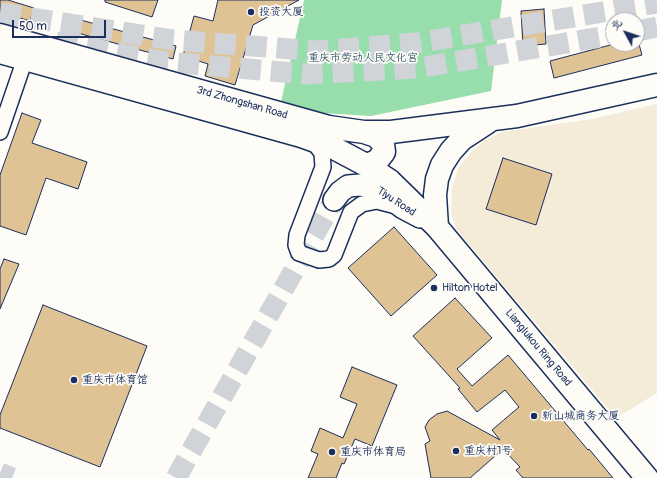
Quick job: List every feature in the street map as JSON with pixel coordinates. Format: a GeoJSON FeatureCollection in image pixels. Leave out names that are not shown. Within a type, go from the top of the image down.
{"type":"FeatureCollection","features":[{"type":"Feature","properties":{"kind":"main road","name":"3rd Zhongshan Road"},"geometry":{"type":"LineString","coordinates":[[0,35],[329,127],[364,132],[391,132],[490,120]]}},
{"type":"Feature","properties":{"kind":"main road","name":"3rd Zhongshan Road"},"geometry":{"type":"LineString","coordinates":[[0,52],[303,137],[332,147],[366,165],[390,181],[437,227]]}},
{"type":"Feature","properties":{"kind":"main road"},"geometry":{"type":"LineString","coordinates":[[437,227],[435,195],[442,165],[451,151],[462,139],[490,120],[517,116],[657,85]]}},
{"type":"Feature","properties":{"kind":"main road"},"geometry":{"type":"LineString","coordinates":[[364,132],[376,136],[379,139],[382,143],[384,152],[377,161],[366,165]]}},
{"type":"Feature","properties":{"kind":"main road","name":"Lianglukou Ring Road"},"geometry":{"type":"LineString","coordinates":[[437,227],[647,478]]}},
{"type":"Feature","properties":{"kind":"street"},"geometry":{"type":"LineString","coordinates":[[0,132],[25,59]]}},
{"type":"Feature","properties":{"kind":"street"},"geometry":{"type":"LineString","coordinates":[[303,137],[316,145],[322,153],[323,167],[297,235],[296,245],[299,253],[319,260],[329,259],[334,255],[351,212],[362,204],[377,201],[404,208]]}},
{"type":"Feature","properties":{"kind":"street","name":"Tiyu Road"},"geometry":{"type":"LineString","coordinates":[[334,200],[340,192],[348,186],[360,185],[373,187],[404,208],[437,227]]}},
{"type":"Feature","properties":{"kind":"shaded area"},"geometry":{"type":"Polygon","coordinates":[[[657,104],[657,393],[616,418],[456,229],[451,212],[452,188],[459,167],[471,152],[485,140],[502,132],[592,119],[657,104]]]}},
{"type":"Feature","properties":{"kind":"green space","name":"重庆市劳动人民文化宫"},"geometry":{"type":"Polygon","coordinates":[[[304,0],[502,0],[491,91],[371,116],[321,113],[281,102],[304,0]]]}},
{"type":"Feature","properties":{"kind":"building"},"geometry":{"type":"Polygon","coordinates":[[[0,0],[8,0],[34,8],[30,21],[0,12],[0,0]]]}},
{"type":"Feature","properties":{"kind":"building"},"geometry":{"type":"Polygon","coordinates":[[[105,0],[158,0],[152,17],[105,2],[105,0]]]}},
{"type":"Feature","properties":{"kind":"building"},"geometry":{"type":"Polygon","coordinates":[[[218,0],[299,0],[253,25],[235,85],[205,76],[208,64],[183,56],[194,16],[213,21],[218,0]]]}},
{"type":"Feature","properties":{"kind":"building"},"geometry":{"type":"Polygon","coordinates":[[[544,9],[546,44],[523,46],[521,11],[544,9]]]}},
{"type":"Feature","properties":{"kind":"building"},"geometry":{"type":"Polygon","coordinates":[[[66,16],[176,46],[173,59],[63,29],[66,16]]]}},
{"type":"Feature","properties":{"kind":"building"},"geometry":{"type":"Polygon","coordinates":[[[605,46],[605,52],[641,52],[642,55],[554,78],[550,61],[605,46]]]}},
{"type":"Feature","properties":{"kind":"building"},"geometry":{"type":"Polygon","coordinates":[[[22,113],[41,120],[32,143],[87,162],[78,189],[46,178],[26,235],[0,226],[0,175],[22,113]]]}},
{"type":"Feature","properties":{"kind":"building"},"geometry":{"type":"Polygon","coordinates":[[[503,158],[552,174],[536,225],[486,209],[503,158]]]}},
{"type":"Feature","properties":{"kind":"building"},"geometry":{"type":"Polygon","coordinates":[[[394,227],[437,275],[391,316],[348,268],[394,227]]]}},
{"type":"Feature","properties":{"kind":"building"},"geometry":{"type":"Polygon","coordinates":[[[4,259],[19,264],[0,309],[0,269],[4,259]]]}},
{"type":"Feature","properties":{"kind":"building"},"geometry":{"type":"Polygon","coordinates":[[[455,298],[492,338],[457,369],[472,386],[508,355],[613,478],[523,478],[516,470],[520,467],[503,449],[470,478],[431,478],[425,444],[430,441],[425,427],[429,420],[437,414],[447,411],[500,440],[492,430],[519,407],[505,390],[477,412],[458,389],[460,388],[413,336],[455,298]]]}},
{"type":"Feature","properties":{"kind":"building","name":"重庆市体育馆"},"geometry":{"type":"Polygon","coordinates":[[[43,305],[147,346],[100,467],[0,428],[0,415],[43,305]]]}},
{"type":"Feature","properties":{"kind":"building"},"geometry":{"type":"Polygon","coordinates":[[[352,367],[397,385],[372,446],[355,439],[336,478],[308,478],[318,454],[311,451],[320,428],[343,438],[357,404],[340,397],[352,367]]]}},
{"type":"Feature","properties":{"kind":"tunnel"},"geometry":{"type":"LineString","coordinates":[[0,13],[173,40],[318,51],[416,43],[657,3]]}},
{"type":"Feature","properties":{"kind":"tunnel"},"geometry":{"type":"LineString","coordinates":[[645,29],[657,27]]}},
{"type":"Feature","properties":{"kind":"tunnel"},"geometry":{"type":"LineString","coordinates":[[56,42],[167,62],[306,74],[418,68],[605,36]]}},
{"type":"Feature","properties":{"kind":"tunnel"},"geometry":{"type":"LineString","coordinates":[[176,478],[334,200]]}},
{"type":"Feature","properties":{"kind":"tunnel"},"geometry":{"type":"LineString","coordinates":[[0,473],[12,478]]}},
{"type":"Feature","properties":{"kind":"place","name":"投资大厦"},"geometry":{"type":"Point","coordinates":[251,12]}},
{"type":"Feature","properties":{"kind":"place","name":"Hilton Hotel"},"geometry":{"type":"Point","coordinates":[434,288]}},
{"type":"Feature","properties":{"kind":"place","name":"重庆市体育馆"},"geometry":{"type":"Point","coordinates":[74,380]}},
{"type":"Feature","properties":{"kind":"place","name":"新山城商务大厦"},"geometry":{"type":"Point","coordinates":[534,416]}},
{"type":"Feature","properties":{"kind":"place","name":"重庆村1号"},"geometry":{"type":"Point","coordinates":[456,451]}},
{"type":"Feature","properties":{"kind":"place","name":"重庆市体育局"},"geometry":{"type":"Point","coordinates":[332,452]}}]}
